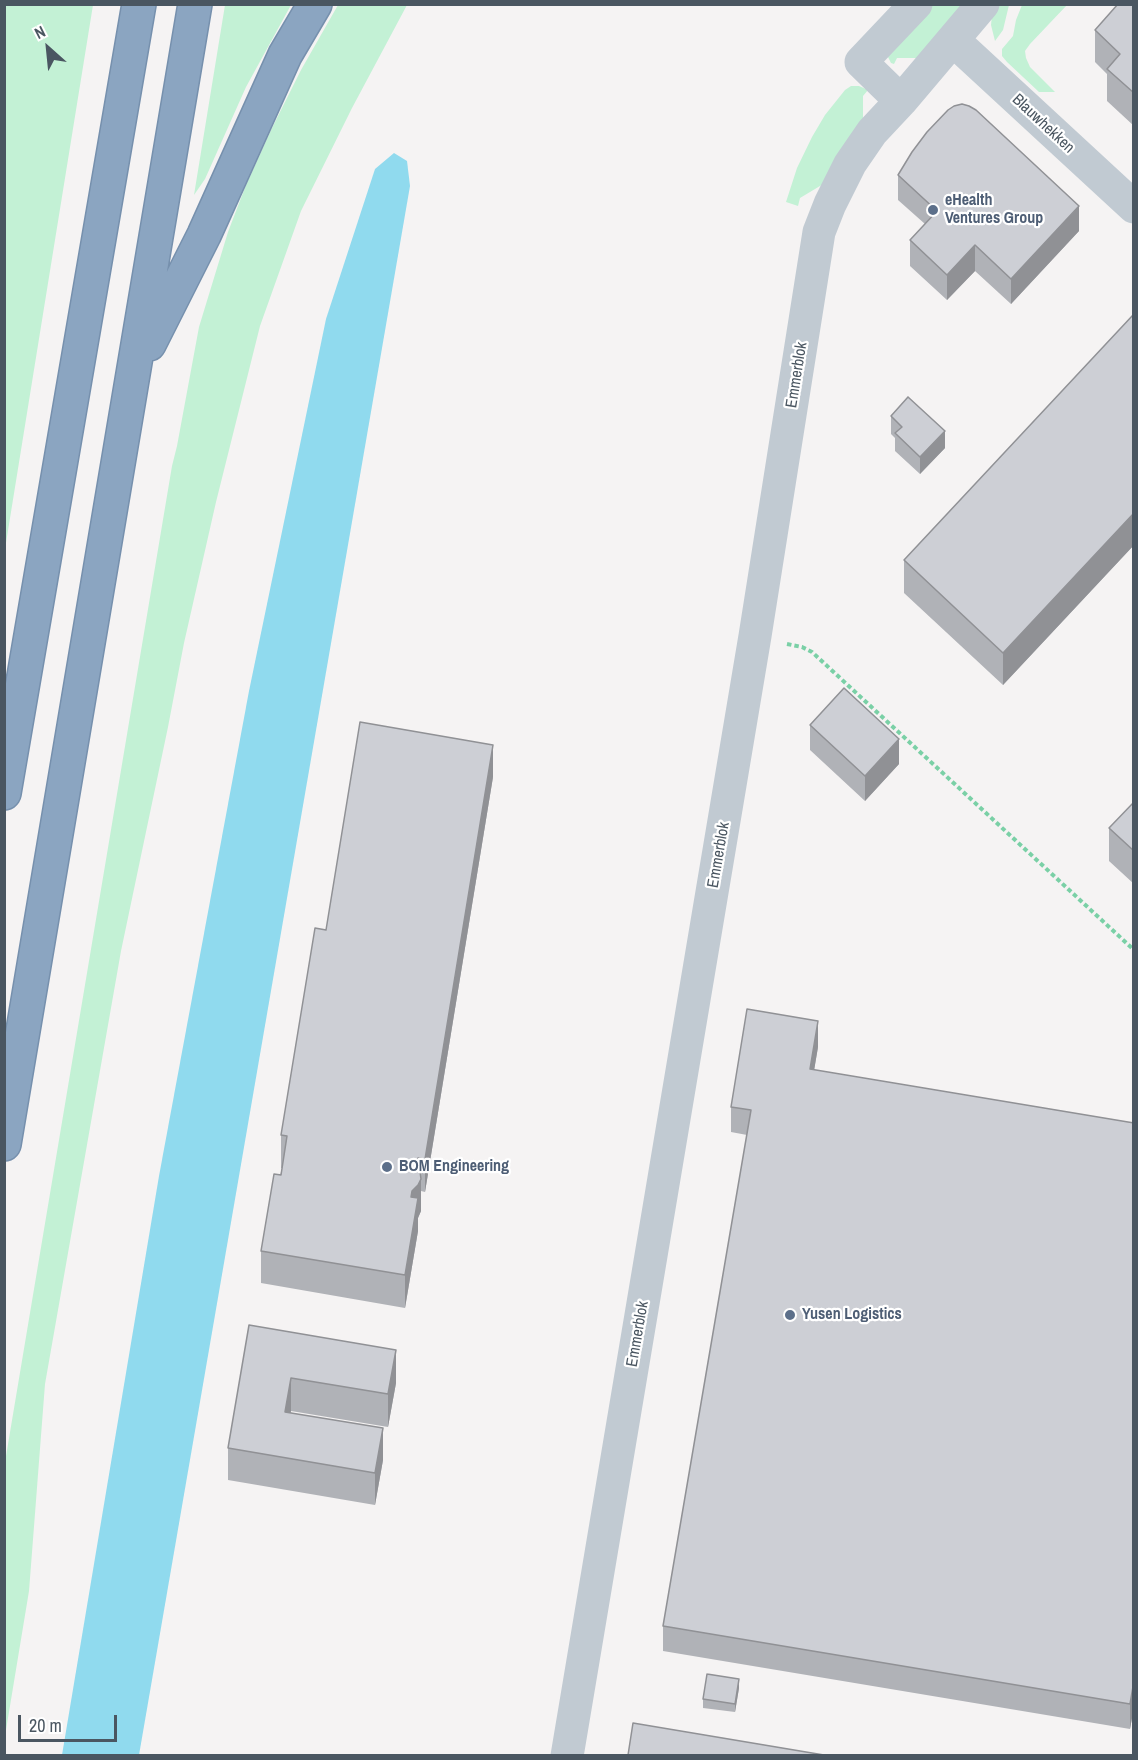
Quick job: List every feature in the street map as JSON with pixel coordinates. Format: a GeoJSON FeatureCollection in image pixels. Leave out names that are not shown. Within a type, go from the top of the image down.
{"type":"FeatureCollection","features":[{"type":"Feature","properties":{"kind":"highway"},"geometry":{"type":"LineString","coordinates":[[4,793],[139,4]]}},
{"type":"Feature","properties":{"kind":"highway"},"geometry":{"type":"LineString","coordinates":[[4,1144],[195,4]]}},
{"type":"Feature","properties":{"kind":"highway"},"geometry":{"type":"LineString","coordinates":[[135,373],[204,235],[285,55],[315,4]]}},
{"type":"Feature","properties":{"kind":"street"},"geometry":{"type":"LineString","coordinates":[[901,101],[861,62],[916,4]]}},
{"type":"Feature","properties":{"kind":"street","name":"Emmerblok"},"geometry":{"type":"LineString","coordinates":[[567,1755],[755,636],[819,232],[850,164],[872,132],[983,4]]}},
{"type":"Feature","properties":{"kind":"street","name":"Blauwhekken"},"geometry":{"type":"LineString","coordinates":[[953,40],[1134,207]]}},
{"type":"Feature","properties":{"kind":"path"},"geometry":{"type":"LineString","coordinates":[[755,636],[802,647],[812,652],[1134,950]]}},
{"type":"Feature","properties":{"kind":"green space"},"geometry":{"type":"Polygon","coordinates":[[[4,5],[93,5],[5,549],[4,549],[4,5]]]}},
{"type":"Feature","properties":{"kind":"green space"},"geometry":{"type":"Polygon","coordinates":[[[225,5],[291,5],[246,87],[205,179],[194,195],[225,5]]]}},
{"type":"Feature","properties":{"kind":"green space"},"geometry":{"type":"Polygon","coordinates":[[[338,5],[407,5],[301,211],[260,326],[216,502],[184,643],[121,951],[45,1384],[29,1591],[5,1736],[5,1462],[172,466],[199,327],[228,232],[271,130],[301,70],[338,5]]]}},
{"type":"Feature","properties":{"kind":"green space"},"geometry":{"type":"Polygon","coordinates":[[[926,5],[964,5],[919,58],[897,58],[894,64],[891,63],[886,53],[926,5]]]}},
{"type":"Feature","properties":{"kind":"green space"},"geometry":{"type":"Polygon","coordinates":[[[996,5],[1009,5],[1003,30],[995,41],[991,25],[996,5]]]}},
{"type":"Feature","properties":{"kind":"green space"},"geometry":{"type":"Polygon","coordinates":[[[1022,5],[1067,5],[1025,51],[1030,67],[1055,92],[1039,92],[1002,56],[1002,49],[1013,36],[1022,5]]]}},
{"type":"Feature","properties":{"kind":"green space"},"geometry":{"type":"Polygon","coordinates":[[[851,86],[859,86],[868,90],[863,96],[863,121],[825,183],[800,198],[798,206],[786,202],[797,168],[812,137],[825,115],[851,86]]]}},
{"type":"Feature","properties":{"kind":"water"},"geometry":{"type":"Polygon","coordinates":[[[394,153],[407,161],[410,186],[139,1755],[62,1755],[159,1176],[249,691],[326,319],[375,169],[394,153]]]}},
{"type":"Feature","properties":{"kind":"building"},"geometry":{"type":"Polygon","coordinates":[[[1118,4],[1134,4],[1134,93],[1107,69],[1120,54],[1095,30],[1118,4]]]}},
{"type":"Feature","properties":{"kind":"building"},"geometry":{"type":"Polygon","coordinates":[[[962,104],[976,110],[1079,206],[1011,279],[975,245],[947,275],[910,240],[937,211],[898,175],[927,132],[948,110],[962,104]]]}},
{"type":"Feature","properties":{"kind":"building"},"geometry":{"type":"Polygon","coordinates":[[[1133,315],[1134,513],[1003,653],[904,560],[1133,315]]]}},
{"type":"Feature","properties":{"kind":"building"},"geometry":{"type":"Polygon","coordinates":[[[908,397],[945,431],[920,457],[895,433],[902,427],[891,416],[908,397]]]}},
{"type":"Feature","properties":{"kind":"building"},"geometry":{"type":"Polygon","coordinates":[[[844,688],[899,739],[865,776],[810,725],[844,688]]]}},
{"type":"Feature","properties":{"kind":"building"},"geometry":{"type":"Polygon","coordinates":[[[360,722],[493,745],[425,1159],[418,1158],[416,1165],[421,1179],[412,1191],[411,1197],[418,1198],[405,1275],[261,1251],[274,1174],[281,1175],[287,1136],[281,1135],[315,928],[326,930],[360,722]]]}},
{"type":"Feature","properties":{"kind":"building"},"geometry":{"type":"Polygon","coordinates":[[[1134,802],[1134,851],[1109,828],[1134,802]]]}},
{"type":"Feature","properties":{"kind":"building"},"geometry":{"type":"Polygon","coordinates":[[[747,1009],[818,1021],[810,1069],[1134,1123],[1134,1681],[1130,1704],[663,1626],[751,1110],[731,1107],[747,1009]]]}},
{"type":"Feature","properties":{"kind":"building"},"geometry":{"type":"Polygon","coordinates":[[[249,1325],[396,1350],[388,1394],[291,1378],[285,1412],[383,1428],[375,1473],[228,1448],[249,1325]]]}},
{"type":"Feature","properties":{"kind":"building"},"geometry":{"type":"Polygon","coordinates":[[[707,1674],[739,1679],[735,1704],[703,1699],[707,1674]]]}},
{"type":"Feature","properties":{"kind":"building"},"geometry":{"type":"Polygon","coordinates":[[[633,1723],[824,1755],[628,1755],[633,1723]]]}},
{"type":"Feature","properties":{"kind":"place","name":"eHealth Ventures Group"},"geometry":{"type":"Point","coordinates":[933,210]}},
{"type":"Feature","properties":{"kind":"place","name":"BOM Engineering"},"geometry":{"type":"Point","coordinates":[387,1167]}},
{"type":"Feature","properties":{"kind":"place","name":"Yusen Logistics"},"geometry":{"type":"Point","coordinates":[790,1315]}}]}
